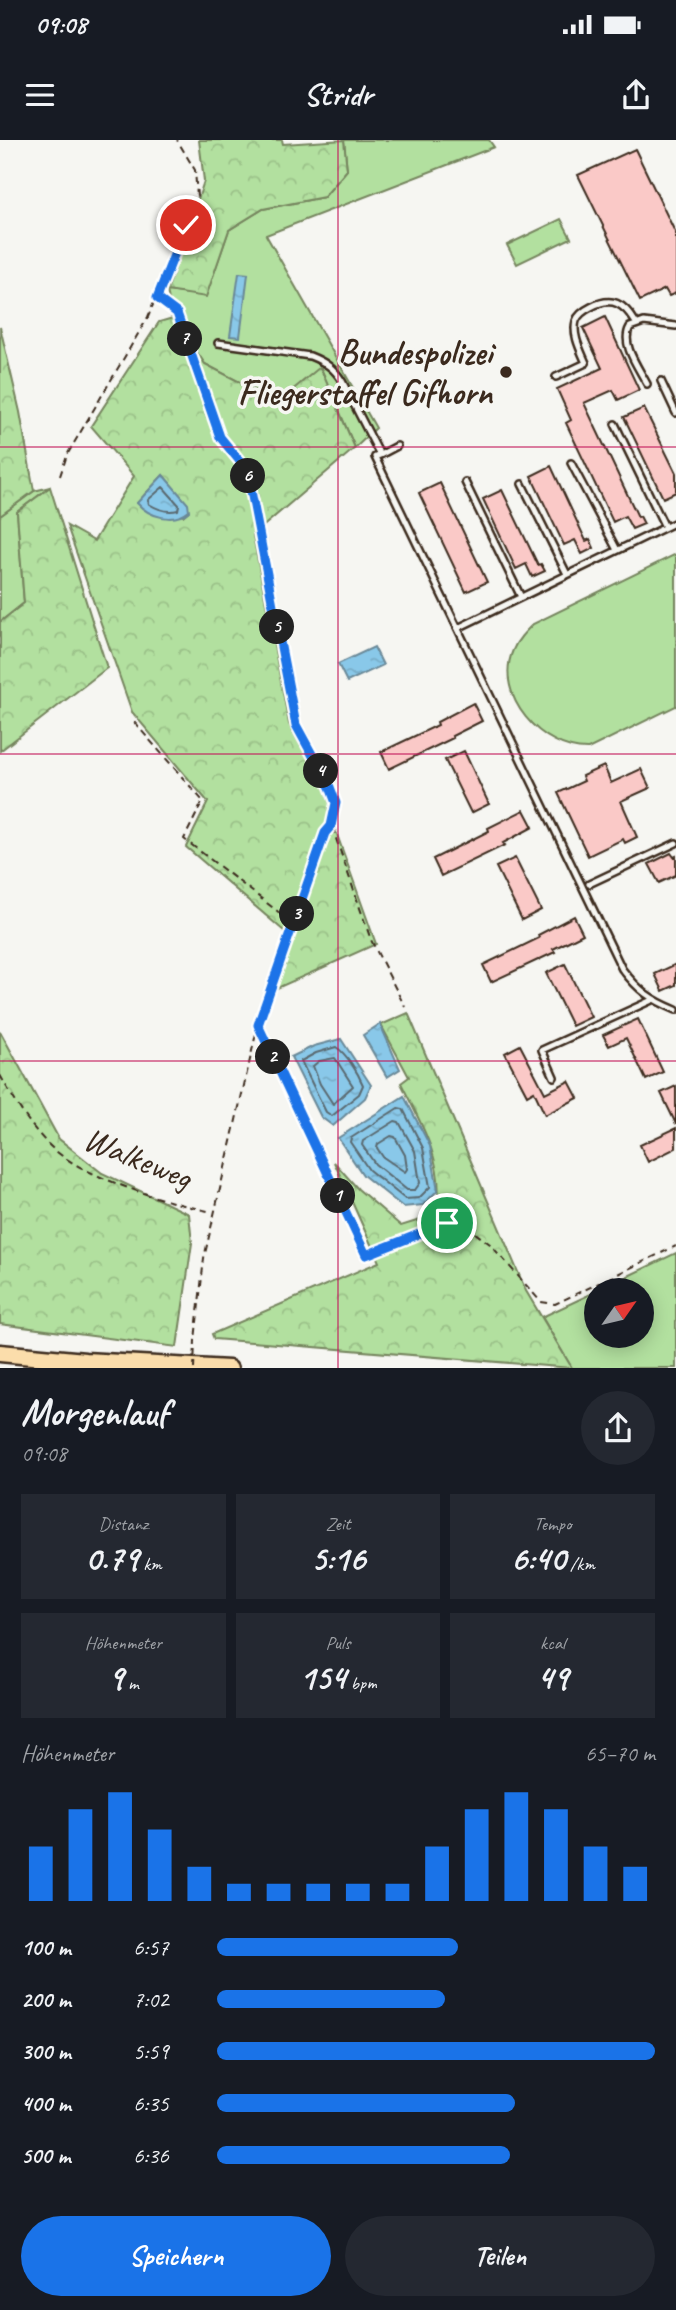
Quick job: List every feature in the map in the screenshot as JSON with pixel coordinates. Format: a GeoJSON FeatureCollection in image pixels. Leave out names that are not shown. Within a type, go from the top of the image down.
{"type":"FeatureCollection","features":[{"type":"Feature","properties":{"kind":"main road"},"geometry":{"type":"LineString","coordinates":[[0,1353],[85,1361],[229,1368]]}},
{"type":"Feature","properties":{"kind":"lane"},"geometry":{"type":"LineString","coordinates":[[556,377],[586,363],[575,334],[576,320],[584,310],[605,300],[614,301],[625,309],[636,323]]}},
{"type":"Feature","properties":{"kind":"lane"},"geometry":{"type":"LineString","coordinates":[[647,384],[626,342],[626,333],[636,323],[644,321],[676,326]]}},
{"type":"Feature","properties":{"kind":"lane"},"geometry":{"type":"LineString","coordinates":[[218,343],[299,353],[323,361],[335,370],[342,381],[380,455]]}},
{"type":"Feature","properties":{"kind":"lane"},"geometry":{"type":"LineString","coordinates":[[661,382],[676,413]]}},
{"type":"Feature","properties":{"kind":"lane"},"geometry":{"type":"LineString","coordinates":[[615,424],[665,527]]}},
{"type":"Feature","properties":{"kind":"lane"},"geometry":{"type":"LineString","coordinates":[[397,446],[375,457],[622,969],[634,985],[652,1000],[674,1007]]}},
{"type":"Feature","properties":{"kind":"lane"},"geometry":{"type":"LineString","coordinates":[[571,463],[617,550]]}},
{"type":"Feature","properties":{"kind":"lane"},"geometry":{"type":"LineString","coordinates":[[465,482],[521,597]]}},
{"type":"Feature","properties":{"kind":"lane"},"geometry":{"type":"LineString","coordinates":[[522,484],[567,574]]}},
{"type":"Feature","properties":{"kind":"lane"},"geometry":{"type":"LineString","coordinates":[[458,628],[676,522]]}},
{"type":"Feature","properties":{"kind":"lane"},"geometry":{"type":"LineString","coordinates":[[589,884],[676,843]]}},
{"type":"Feature","properties":{"kind":"lane"},"geometry":{"type":"LineString","coordinates":[[554,1077],[542,1050],[652,1000]]}},
{"type":"Feature","properties":{"kind":"path"},"geometry":{"type":"LineString","coordinates":[[60,476],[67,455],[157,298],[197,198],[195,170],[177,140]]}},
{"type":"Feature","properties":{"kind":"path"},"geometry":{"type":"LineString","coordinates":[[157,298],[177,313],[220,437],[247,470],[296,725],[330,787],[336,803],[331,826],[371,940],[405,1007]]}},
{"type":"Feature","properties":{"kind":"path"},"geometry":{"type":"LineString","coordinates":[[135,722],[203,801],[184,839],[294,924]]}},
{"type":"Feature","properties":{"kind":"path","name":"Walkeweg"},"geometry":{"type":"LineString","coordinates":[[194,1368],[204,1258],[258,1025],[325,833],[331,826]]}},
{"type":"Feature","properties":{"kind":"path"},"geometry":{"type":"LineString","coordinates":[[258,1025],[366,1255],[447,1223],[460,1221],[490,1244],[541,1302],[555,1304],[676,1246]]}},
{"type":"Feature","properties":{"kind":"path","name":"Walkeweg"},"geometry":{"type":"LineString","coordinates":[[0,1075],[20,1111],[50,1146],[87,1172],[182,1205],[214,1212]]}},
{"type":"Feature","properties":{"kind":"green space"},"geometry":{"type":"Polygon","coordinates":[[[199,140],[282,140],[283,144],[344,140],[347,170],[324,197],[263,209],[229,230],[206,297],[167,291],[204,181],[199,140]]]}},
{"type":"Feature","properties":{"kind":"green space"},"geometry":{"type":"Polygon","coordinates":[[[344,140],[489,140],[494,147],[266,235],[376,428],[355,448],[321,368],[278,402],[205,364],[173,318],[167,291],[206,296],[229,230],[263,209],[324,197],[347,170],[344,140]]]}},
{"type":"Feature","properties":{"kind":"green space"},"geometry":{"type":"Polygon","coordinates":[[[561,219],[571,238],[517,264],[507,245],[561,219]]]}},
{"type":"Feature","properties":{"kind":"green space"},"geometry":{"type":"Polygon","coordinates":[[[173,318],[205,364],[278,402],[320,367],[355,448],[253,535],[289,724],[325,786],[331,806],[330,815],[376,944],[275,989],[291,937],[186,847],[208,802],[132,712],[67,526],[94,541],[134,476],[91,426],[159,322],[173,318]],[[163,475],[137,503],[183,516],[189,511],[187,504],[163,475]]]}},
{"type":"Feature","properties":{"kind":"green space"},"geometry":{"type":"Polygon","coordinates":[[[0,327],[20,412],[34,491],[0,516],[0,327]]]}},
{"type":"Feature","properties":{"kind":"green space"},"geometry":{"type":"Polygon","coordinates":[[[50,487],[17,512],[24,603],[0,622],[0,516],[34,491],[50,487]]]}},
{"type":"Feature","properties":{"kind":"green space"},"geometry":{"type":"Polygon","coordinates":[[[50,487],[107,668],[0,751],[0,622],[24,603],[17,512],[50,487]]]}},
{"type":"Feature","properties":{"kind":"green space"},"geometry":{"type":"Polygon","coordinates":[[[676,554],[676,706],[588,749],[571,747],[539,730],[516,702],[510,685],[509,668],[519,639],[533,624],[676,554]]]}},
{"type":"Feature","properties":{"kind":"green space"},"geometry":{"type":"Polygon","coordinates":[[[408,1013],[526,1291],[572,1368],[214,1339],[212,1334],[379,1262],[334,1162],[358,1189],[401,1226],[420,1220],[438,1202],[439,1186],[433,1155],[401,1083],[409,1077],[381,1025],[408,1013]]]}},
{"type":"Feature","properties":{"kind":"green space"},"geometry":{"type":"Polygon","coordinates":[[[0,1031],[59,1139],[102,1173],[189,1214],[192,1243],[177,1347],[0,1324],[0,1031]]]}},
{"type":"Feature","properties":{"kind":"green space"},"geometry":{"type":"Polygon","coordinates":[[[676,1253],[676,1368],[572,1368],[542,1317],[584,1297],[584,1348],[654,1348],[654,1278],[624,1278],[676,1253]]]}},
{"type":"Feature","properties":{"kind":"water"},"geometry":{"type":"Polygon","coordinates":[[[239,273],[248,274],[240,337],[230,336],[239,273]]]}},
{"type":"Feature","properties":{"kind":"water"},"geometry":{"type":"Polygon","coordinates":[[[163,475],[188,504],[189,511],[183,515],[162,517],[148,512],[137,503],[163,475]]]}},
{"type":"Feature","properties":{"kind":"water"},"geometry":{"type":"Polygon","coordinates":[[[374,647],[383,665],[347,682],[338,664],[374,647]]]}},
{"type":"Feature","properties":{"kind":"water"},"geometry":{"type":"Polygon","coordinates":[[[380,1024],[400,1069],[387,1077],[363,1035],[380,1024]]]}},
{"type":"Feature","properties":{"kind":"water"},"geometry":{"type":"Polygon","coordinates":[[[341,1039],[371,1085],[365,1098],[333,1126],[321,1117],[291,1057],[314,1046],[341,1039]]]}},
{"type":"Feature","properties":{"kind":"water"},"geometry":{"type":"Polygon","coordinates":[[[404,1096],[430,1146],[438,1190],[423,1205],[403,1207],[363,1175],[338,1138],[404,1096]]]}},
{"type":"Feature","properties":{"kind":"building"},"geometry":{"type":"Polygon","coordinates":[[[635,149],[676,234],[676,293],[669,296],[665,289],[640,301],[578,175],[635,149]]]}},
{"type":"Feature","properties":{"kind":"building"},"geometry":{"type":"Polygon","coordinates":[[[605,317],[639,390],[618,400],[613,390],[584,403],[638,517],[640,516],[644,524],[632,529],[625,516],[613,522],[566,423],[571,420],[557,389],[602,368],[583,328],[605,317]]]}},
{"type":"Feature","properties":{"kind":"building"},"geometry":{"type":"Polygon","coordinates":[[[644,408],[676,473],[676,492],[663,498],[624,417],[644,408]]]}},
{"type":"Feature","properties":{"kind":"building"},"geometry":{"type":"Polygon","coordinates":[[[551,466],[586,541],[590,539],[594,548],[582,554],[575,540],[564,545],[531,476],[551,466]]]}},
{"type":"Feature","properties":{"kind":"building"},"geometry":{"type":"Polygon","coordinates":[[[440,483],[487,582],[466,592],[419,493],[440,483]]]}},
{"type":"Feature","properties":{"kind":"building"},"geometry":{"type":"Polygon","coordinates":[[[502,490],[538,565],[541,564],[545,571],[532,577],[526,564],[516,569],[483,499],[502,490]]]}},
{"type":"Feature","properties":{"kind":"building"},"geometry":{"type":"Polygon","coordinates":[[[473,703],[482,721],[389,769],[381,752],[438,725],[437,722],[473,703]]]}},
{"type":"Feature","properties":{"kind":"building"},"geometry":{"type":"Polygon","coordinates":[[[464,751],[489,804],[471,813],[445,760],[464,751]]]}},
{"type":"Feature","properties":{"kind":"building"},"geometry":{"type":"Polygon","coordinates":[[[604,766],[611,783],[641,769],[650,788],[621,801],[637,837],[625,843],[623,839],[588,856],[558,793],[584,781],[582,776],[604,766]]]}},
{"type":"Feature","properties":{"kind":"building"},"geometry":{"type":"Polygon","coordinates":[[[524,810],[533,827],[503,843],[505,845],[441,876],[433,859],[524,810]]]}},
{"type":"Feature","properties":{"kind":"building"},"geometry":{"type":"Polygon","coordinates":[[[671,853],[676,856],[676,875],[659,883],[649,864],[671,853]]]}},
{"type":"Feature","properties":{"kind":"building"},"geometry":{"type":"Polygon","coordinates":[[[515,858],[541,910],[522,920],[496,867],[515,858]]]}},
{"type":"Feature","properties":{"kind":"building"},"geometry":{"type":"Polygon","coordinates":[[[574,916],[583,934],[553,949],[555,952],[491,982],[483,965],[539,938],[538,935],[574,916]]]}},
{"type":"Feature","properties":{"kind":"building"},"geometry":{"type":"Polygon","coordinates":[[[565,964],[591,1017],[572,1026],[546,973],[565,964]]]}},
{"type":"Feature","properties":{"kind":"building"},"geometry":{"type":"Polygon","coordinates":[[[676,964],[676,985],[663,991],[655,974],[676,964]]]}},
{"type":"Feature","properties":{"kind":"building"},"geometry":{"type":"Polygon","coordinates":[[[638,1019],[663,1072],[646,1080],[626,1038],[609,1046],[603,1035],[638,1019]]]}},
{"type":"Feature","properties":{"kind":"building"},"geometry":{"type":"Polygon","coordinates":[[[520,1045],[545,1093],[569,1081],[578,1098],[545,1115],[534,1091],[527,1095],[505,1053],[520,1045]]]}},
{"type":"Feature","properties":{"kind":"building"},"geometry":{"type":"Polygon","coordinates":[[[676,1086],[676,1124],[661,1093],[676,1086]]]}},
{"type":"Feature","properties":{"kind":"building"},"geometry":{"type":"Polygon","coordinates":[[[676,1128],[676,1148],[648,1162],[640,1145],[676,1128]]]}},
{"type":"Feature","properties":{"kind":"place","name":"Bundespolizei Fliegerstaffel Gifhorn"},"geometry":{"type":"Point","coordinates":[506,372]}},
{"type":"Feature","properties":{"kind":"route"},"geometry":{"type":"LineString","coordinates":[[186,225],[157,298],[177,313],[220,437],[247,470],[296,725],[336,803],[331,826],[325,833],[258,1025],[366,1255],[447,1223]]}}]}
